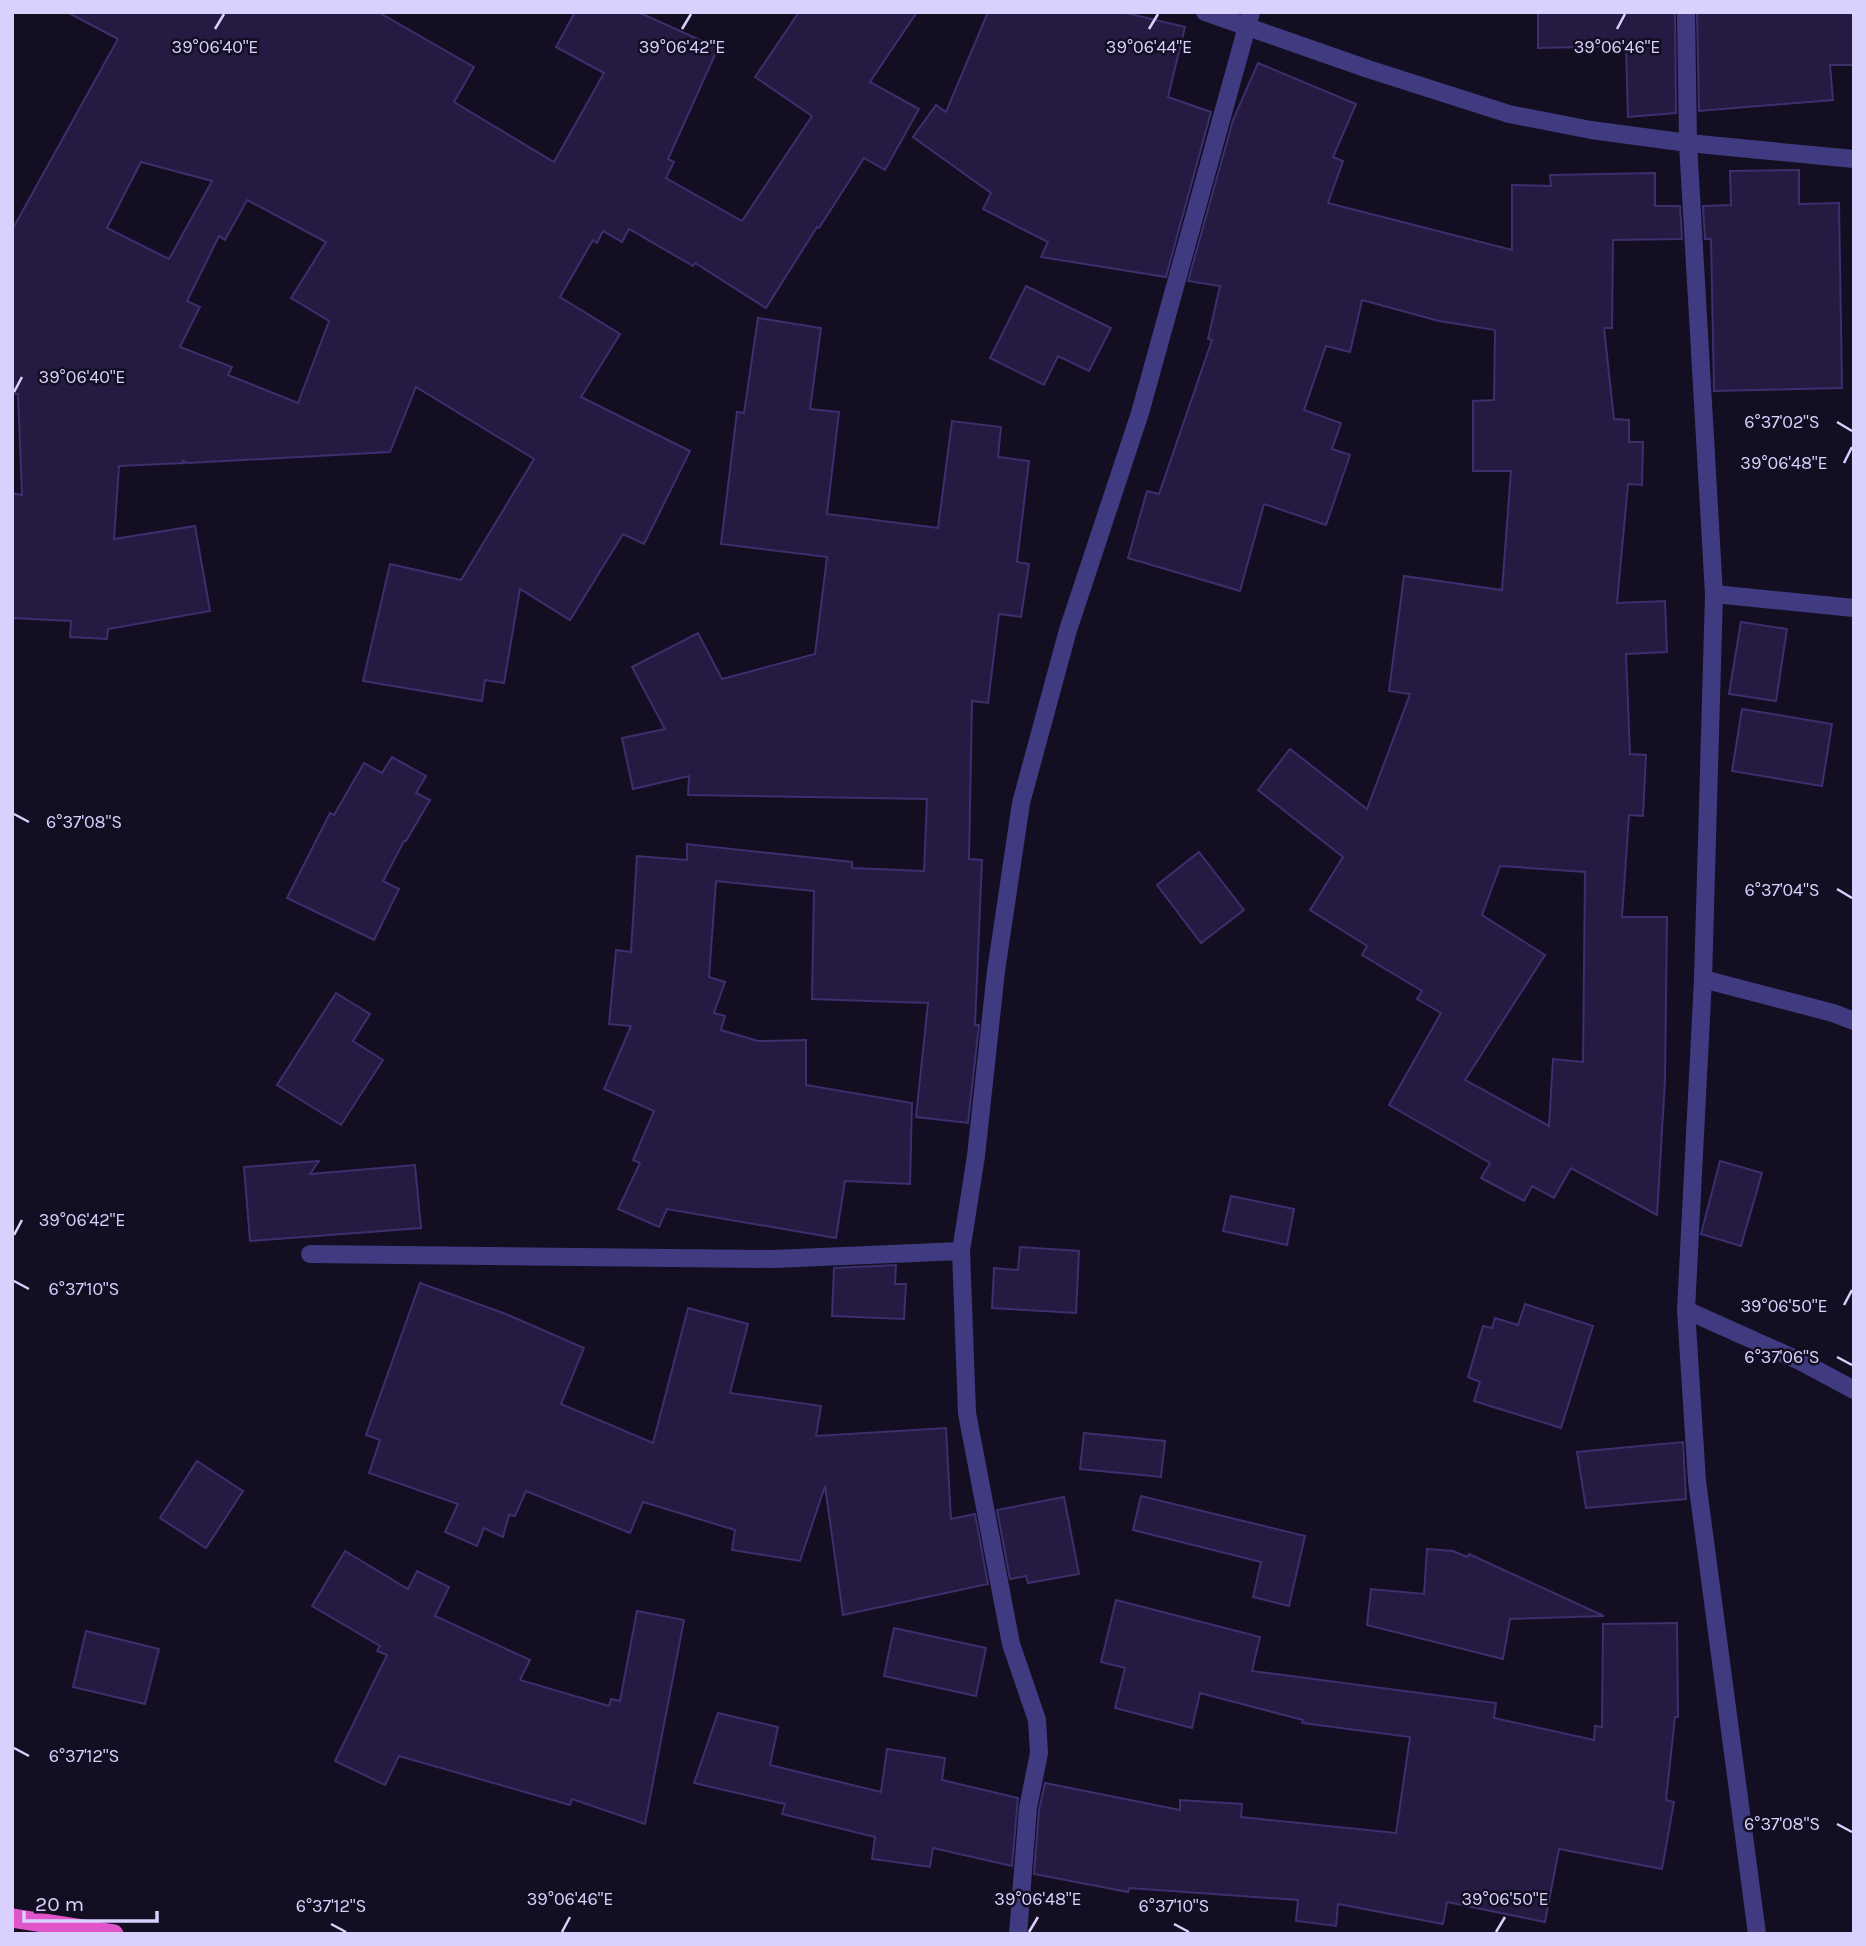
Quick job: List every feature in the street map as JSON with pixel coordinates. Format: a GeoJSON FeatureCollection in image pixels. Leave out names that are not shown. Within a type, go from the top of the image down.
{"type":"FeatureCollection","features":[{"type":"Feature","properties":{"kind":"highway"},"geometry":{"type":"LineString","coordinates":[[12,1918],[114,1934]]}},
{"type":"Feature","properties":{"kind":"street"},"geometry":{"type":"LineString","coordinates":[[1205,12],[1250,20],[1509,114],[1591,130],[1688,143],[1854,159]]}},
{"type":"Feature","properties":{"kind":"street"},"geometry":{"type":"LineString","coordinates":[[1686,12],[1688,143],[1714,594],[1703,979],[1686,1310],[1698,1481],[1757,1934]]}},
{"type":"Feature","properties":{"kind":"street"},"geometry":{"type":"LineString","coordinates":[[1018,1934],[1028,1808],[1039,1753],[1037,1720],[1011,1644],[967,1413],[961,1251],[976,1156],[996,971],[1021,803],[1068,630],[1140,413],[1250,20]]}},
{"type":"Feature","properties":{"kind":"street"},"geometry":{"type":"LineString","coordinates":[[1714,594],[1854,608]]}},
{"type":"Feature","properties":{"kind":"street"},"geometry":{"type":"LineString","coordinates":[[1703,979],[1854,1021]]}},
{"type":"Feature","properties":{"kind":"street"},"geometry":{"type":"LineString","coordinates":[[310,1254],[774,1259],[961,1251]]}},
{"type":"Feature","properties":{"kind":"street"},"geometry":{"type":"LineString","coordinates":[[1686,1310],[1800,1361],[1854,1390]]}},
{"type":"Feature","properties":{"kind":"building"},"geometry":{"type":"Polygon","coordinates":[[[67,12],[378,12],[474,67],[454,102],[554,162],[604,73],[556,47],[575,12],[638,12],[718,48],[668,159],[674,162],[666,178],[742,221],[812,116],[755,77],[799,12],[917,12],[870,82],[919,109],[885,170],[864,158],[766,308],[695,263],[693,266],[629,229],[622,242],[603,231],[597,243],[593,240],[560,297],[620,334],[581,397],[690,451],[644,544],[623,534],[570,620],[520,589],[504,683],[485,680],[482,701],[363,681],[390,564],[461,580],[534,459],[416,387],[390,452],[119,466],[114,539],[195,526],[210,611],[108,629],[107,639],[70,637],[71,621],[12,618],[12,493],[22,495],[18,394],[12,394],[12,230],[118,39],[67,12]],[[141,162],[107,228],[169,259],[212,181],[141,162]],[[247,200],[225,240],[219,236],[187,301],[200,307],[180,347],[232,367],[228,375],[298,403],[329,321],[291,298],[326,242],[247,200]]]}},
{"type":"Feature","properties":{"kind":"building"},"geometry":{"type":"Polygon","coordinates":[[[988,12],[1122,12],[1185,27],[1168,97],[1211,112],[1166,277],[1041,257],[1048,242],[983,209],[991,193],[913,137],[936,105],[946,112],[988,12]]]}},
{"type":"Feature","properties":{"kind":"building"},"geometry":{"type":"Polygon","coordinates":[[[1538,12],[1675,12],[1676,113],[1628,117],[1626,46],[1538,48],[1538,12]]]}},
{"type":"Feature","properties":{"kind":"building"},"geometry":{"type":"Polygon","coordinates":[[[1697,12],[1854,12],[1854,65],[1830,65],[1833,100],[1699,111],[1697,12]]]}},
{"type":"Feature","properties":{"kind":"building"},"geometry":{"type":"Polygon","coordinates":[[[1258,63],[1356,104],[1333,157],[1343,161],[1328,203],[1512,250],[1512,185],[1551,186],[1550,175],[1655,173],[1655,206],[1680,206],[1682,239],[1613,240],[1612,328],[1604,328],[1614,419],[1629,420],[1629,442],[1643,442],[1642,485],[1628,484],[1617,603],[1665,601],[1667,652],[1626,654],[1630,754],[1646,755],[1643,816],[1629,815],[1622,917],[1667,917],[1665,1080],[1657,1215],[1571,1168],[1554,1198],[1532,1186],[1524,1201],[1481,1178],[1490,1163],[1389,1105],[1441,1013],[1417,999],[1422,991],[1362,955],[1367,946],[1310,910],[1343,857],[1258,790],[1290,749],[1367,809],[1410,694],[1389,691],[1404,576],[1502,590],[1511,471],[1473,471],[1473,401],[1494,400],[1495,330],[1439,321],[1362,300],[1350,352],[1326,346],[1304,410],[1341,423],[1332,449],[1350,455],[1326,525],[1264,504],[1240,591],[1128,558],[1147,491],[1159,494],[1212,340],[1208,339],[1220,286],[1188,281],[1233,120],[1258,63]],[[1500,866],[1482,915],[1545,955],[1465,1080],[1549,1126],[1553,1059],[1583,1062],[1585,872],[1500,866]]]}},
{"type":"Feature","properties":{"kind":"building"},"geometry":{"type":"Polygon","coordinates":[[[1799,170],[1799,204],[1839,203],[1842,388],[1714,391],[1711,239],[1705,239],[1703,206],[1731,205],[1730,171],[1799,170]]]}},
{"type":"Feature","properties":{"kind":"building"},"geometry":{"type":"Polygon","coordinates":[[[1026,286],[1111,328],[1089,371],[1058,356],[1044,385],[990,358],[1026,286]]]}},
{"type":"Feature","properties":{"kind":"building"},"geometry":{"type":"Polygon","coordinates":[[[758,318],[821,328],[810,409],[839,412],[827,514],[938,528],[952,421],[1001,427],[998,457],[1029,461],[1017,562],[1029,564],[1021,617],[999,614],[988,703],[972,701],[969,859],[982,860],[975,1025],[979,1025],[968,1123],[916,1117],[928,1003],[812,999],[814,891],[716,881],[709,977],[725,982],[714,1013],[725,1016],[721,1030],[758,1041],[806,1040],[806,1085],[912,1103],[910,1184],[845,1181],[836,1238],[667,1209],[659,1227],[618,1209],[640,1163],[633,1160],[654,1111],[604,1089],[631,1026],[609,1024],[616,950],[631,952],[637,856],[687,860],[687,844],[852,862],[852,868],[924,871],[927,799],[688,795],[689,776],[633,789],[622,738],[665,729],[632,667],[698,633],[722,679],[815,654],[827,557],[721,544],[737,412],[744,413],[758,318]]]}},
{"type":"Feature","properties":{"kind":"building"},"geometry":{"type":"Polygon","coordinates":[[[1741,622],[1787,629],[1776,701],[1729,694],[1741,622]]]}},
{"type":"Feature","properties":{"kind":"building"},"geometry":{"type":"Polygon","coordinates":[[[1742,709],[1832,724],[1822,786],[1732,771],[1742,709]]]}},
{"type":"Feature","properties":{"kind":"building"},"geometry":{"type":"Polygon","coordinates":[[[392,757],[426,776],[416,793],[430,800],[383,881],[399,889],[374,940],[287,898],[330,813],[334,815],[364,763],[382,773],[392,757]]]}},
{"type":"Feature","properties":{"kind":"building"},"geometry":{"type":"Polygon","coordinates":[[[1199,852],[1244,910],[1201,943],[1157,885],[1199,852]]]}},
{"type":"Feature","properties":{"kind":"building"},"geometry":{"type":"Polygon","coordinates":[[[336,993],[370,1014],[353,1041],[383,1060],[341,1125],[277,1085],[336,993]]]}},
{"type":"Feature","properties":{"kind":"building"},"geometry":{"type":"Polygon","coordinates":[[[319,1161],[310,1174],[415,1165],[421,1228],[250,1241],[244,1167],[319,1161]]]}},
{"type":"Feature","properties":{"kind":"building"},"geometry":{"type":"Polygon","coordinates":[[[1720,1161],[1762,1173],[1741,1246],[1701,1234],[1720,1161]]]}},
{"type":"Feature","properties":{"kind":"building"},"geometry":{"type":"Polygon","coordinates":[[[1231,1196],[1294,1209],[1287,1245],[1223,1231],[1231,1196]]]}},
{"type":"Feature","properties":{"kind":"building"},"geometry":{"type":"Polygon","coordinates":[[[1020,1247],[1079,1251],[1076,1313],[992,1308],[994,1268],[1018,1270],[1020,1247]]]}},
{"type":"Feature","properties":{"kind":"building"},"geometry":{"type":"Polygon","coordinates":[[[896,1265],[895,1284],[906,1284],[904,1319],[832,1316],[834,1268],[896,1265]]]}},
{"type":"Feature","properties":{"kind":"building"},"geometry":{"type":"Polygon","coordinates":[[[420,1283],[506,1314],[584,1348],[561,1404],[653,1443],[688,1308],[748,1324],[730,1393],[821,1406],[816,1436],[946,1428],[951,1519],[975,1514],[988,1584],[843,1615],[825,1486],[800,1561],[732,1550],[735,1530],[643,1502],[630,1533],[526,1491],[515,1516],[509,1515],[503,1537],[484,1528],[477,1546],[445,1532],[458,1504],[369,1473],[380,1440],[366,1435],[420,1283]]]}},
{"type":"Feature","properties":{"kind":"building"},"geometry":{"type":"Polygon","coordinates":[[[1525,1304],[1593,1326],[1561,1428],[1474,1401],[1480,1382],[1468,1377],[1483,1326],[1492,1328],[1495,1318],[1518,1325],[1525,1304]]]}},
{"type":"Feature","properties":{"kind":"building"},"geometry":{"type":"Polygon","coordinates":[[[1084,1433],[1165,1441],[1161,1477],[1080,1469],[1084,1433]]]}},
{"type":"Feature","properties":{"kind":"building"},"geometry":{"type":"Polygon","coordinates":[[[1683,1442],[1686,1499],[1586,1508],[1577,1452],[1683,1442]]]}},
{"type":"Feature","properties":{"kind":"building"},"geometry":{"type":"Polygon","coordinates":[[[197,1461],[243,1491],[206,1548],[160,1518],[197,1461]]]}},
{"type":"Feature","properties":{"kind":"building"},"geometry":{"type":"Polygon","coordinates":[[[1141,1496],[1305,1536],[1289,1606],[1253,1597],[1261,1562],[1133,1530],[1141,1496]]]}},
{"type":"Feature","properties":{"kind":"building"},"geometry":{"type":"Polygon","coordinates":[[[1064,1497],[1079,1574],[1028,1583],[1026,1576],[1010,1579],[997,1510],[1064,1497]]]}},
{"type":"Feature","properties":{"kind":"building"},"geometry":{"type":"Polygon","coordinates":[[[1427,1549],[1453,1551],[1467,1557],[1469,1554],[1604,1616],[1510,1619],[1503,1659],[1367,1625],[1371,1589],[1424,1594],[1427,1549]]]}},
{"type":"Feature","properties":{"kind":"building"},"geometry":{"type":"Polygon","coordinates":[[[345,1551],[408,1589],[417,1571],[449,1587],[435,1616],[530,1660],[520,1680],[609,1706],[611,1699],[620,1701],[637,1611],[684,1620],[645,1824],[572,1799],[570,1805],[399,1756],[385,1785],[335,1761],[387,1655],[377,1651],[380,1646],[312,1606],[345,1551]]]}},
{"type":"Feature","properties":{"kind":"building"},"geometry":{"type":"Polygon","coordinates":[[[1116,1600],[1260,1637],[1252,1671],[1496,1703],[1494,1718],[1594,1740],[1595,1726],[1602,1727],[1603,1624],[1677,1623],[1678,1717],[1675,1717],[1666,1800],[1674,1802],[1662,1869],[1559,1849],[1545,1922],[1447,1902],[1443,1924],[1338,1904],[1336,1926],[1296,1921],[1298,1900],[1129,1888],[1128,1892],[1034,1874],[1039,1810],[1045,1783],[1180,1810],[1180,1800],[1242,1804],[1241,1817],[1396,1833],[1410,1737],[1302,1723],[1303,1720],[1200,1693],[1192,1728],[1115,1708],[1125,1668],[1101,1662],[1116,1600]]]}},
{"type":"Feature","properties":{"kind":"building"},"geometry":{"type":"Polygon","coordinates":[[[894,1628],[986,1648],[976,1696],[884,1676],[894,1628]]]}},
{"type":"Feature","properties":{"kind":"building"},"geometry":{"type":"Polygon","coordinates":[[[86,1631],[159,1649],[145,1704],[73,1687],[86,1631]]]}},
{"type":"Feature","properties":{"kind":"building"},"geometry":{"type":"Polygon","coordinates":[[[718,1713],[778,1727],[770,1765],[881,1792],[887,1749],[945,1758],[942,1780],[1018,1798],[1012,1866],[933,1848],[930,1867],[872,1859],[875,1837],[782,1814],[785,1804],[694,1783],[718,1713]]]}}]}
